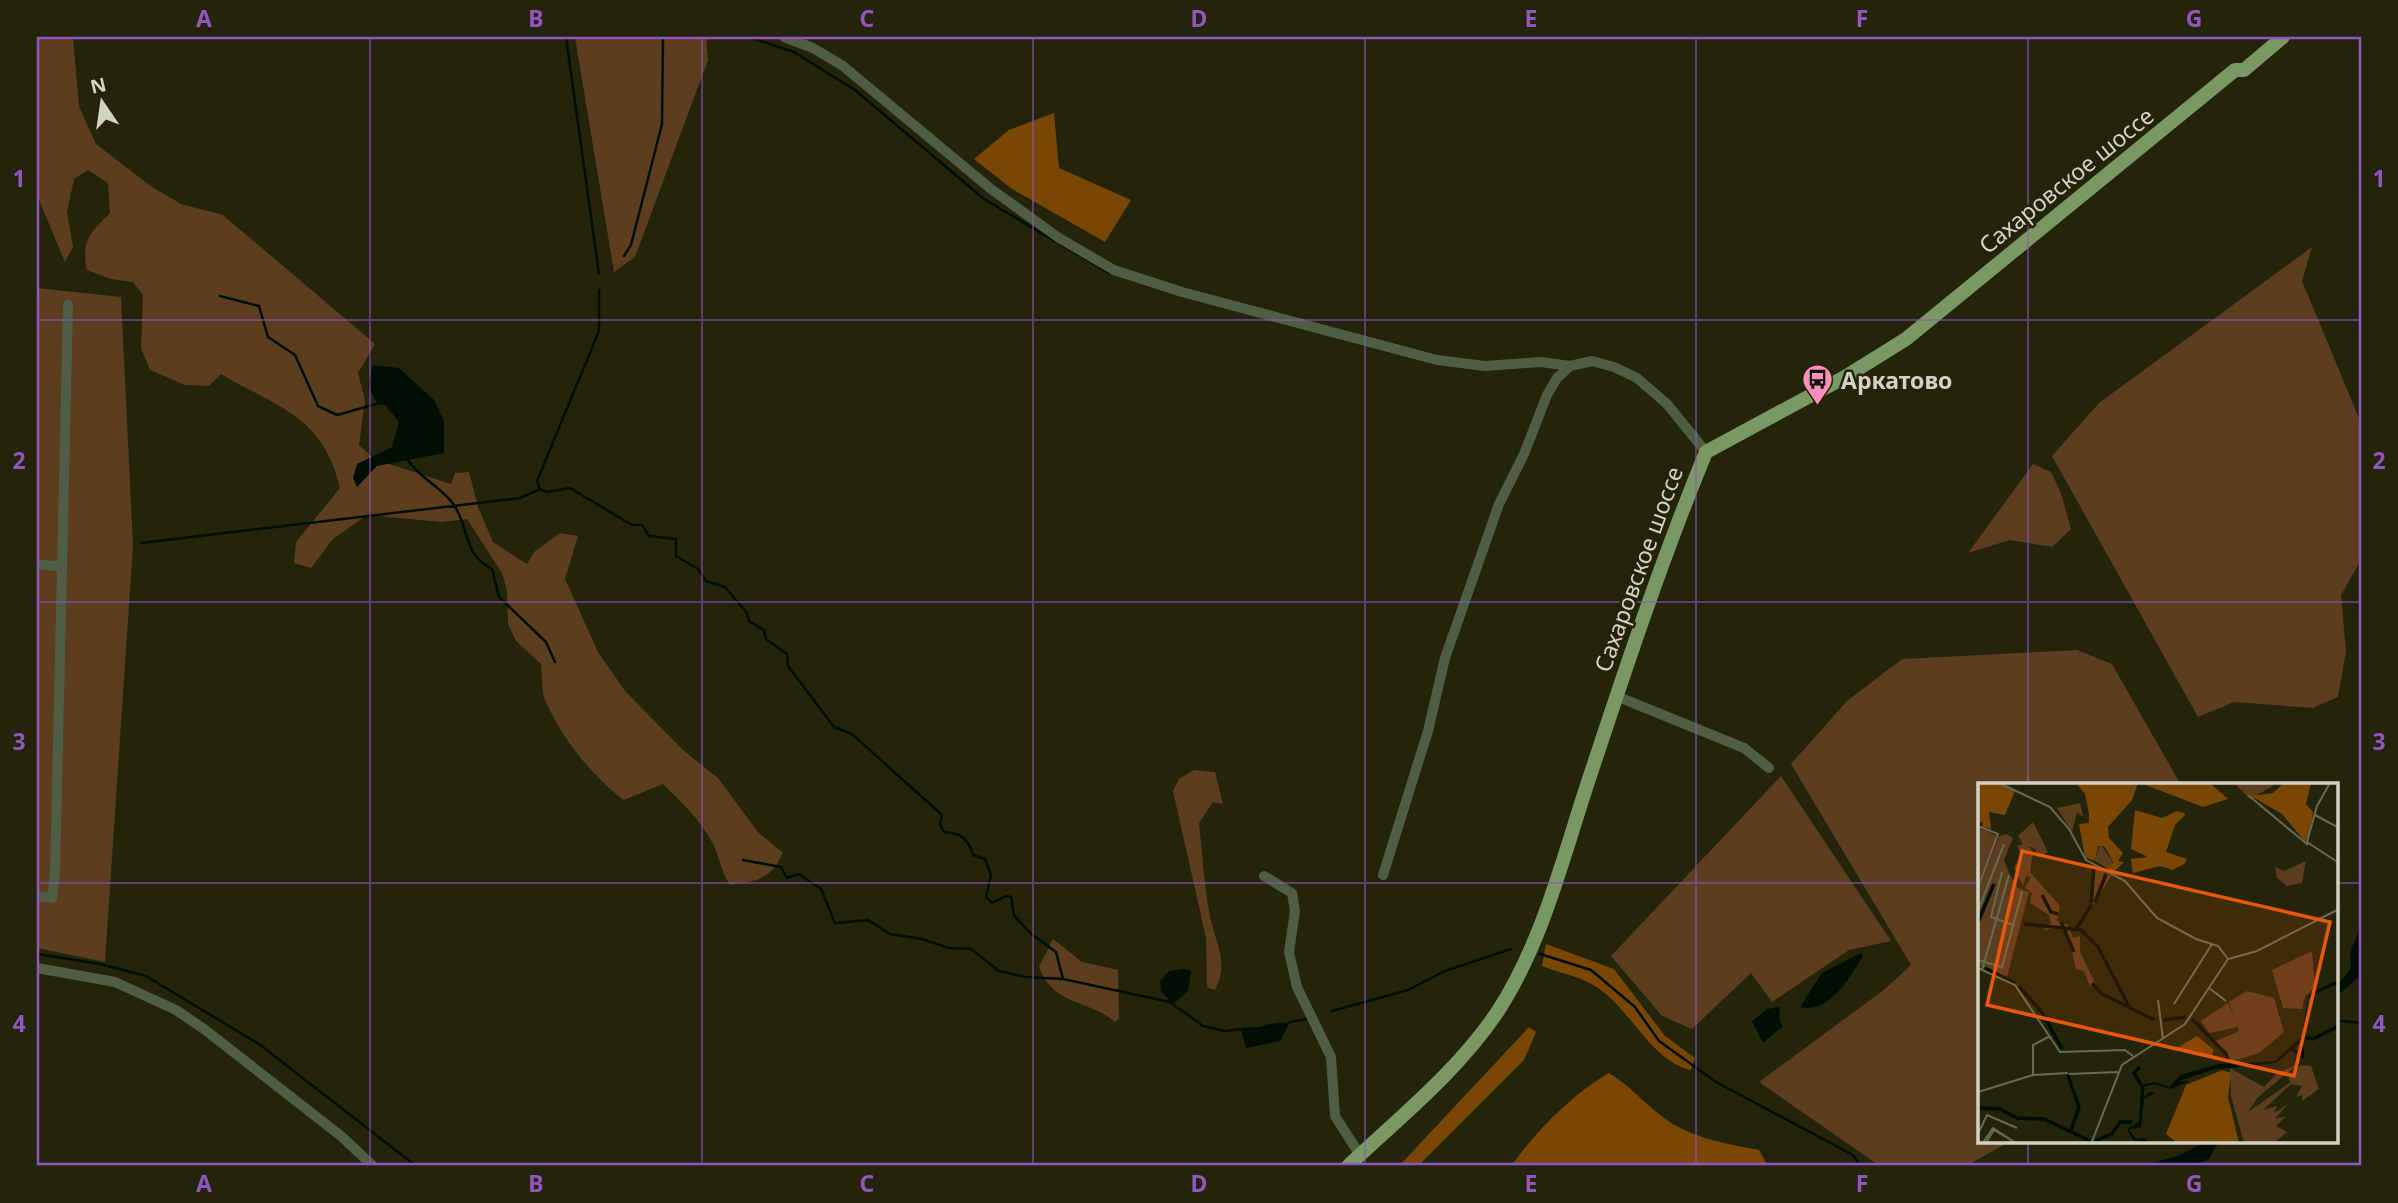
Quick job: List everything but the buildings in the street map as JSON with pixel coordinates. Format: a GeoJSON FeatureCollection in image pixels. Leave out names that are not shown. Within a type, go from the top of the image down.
{"type":"FeatureCollection","features":[{"type":"Feature","properties":{"kind":"main road","name":"Сахаровское шоссе"},"geometry":{"type":"LineString","coordinates":[[1348,1166],[1461,1059],[1490,1023],[1515,983],[1544,916],[1665,555],[1706,452],[1845,377],[1906,340],[2235,70],[2244,70],[2283,37]]}},
{"type":"Feature","properties":{"kind":"street"},"geometry":{"type":"LineString","coordinates":[[784,37],[813,48],[843,66],[990,189],[1059,238],[1114,270],[1182,292],[1437,360],[1466,365],[1541,362],[1570,366],[1591,361],[1637,378],[1667,404],[1706,452]]}},
{"type":"Feature","properties":{"kind":"street"},"geometry":{"type":"LineString","coordinates":[[37,896],[52,898],[59,760],[68,305]]}},
{"type":"Feature","properties":{"kind":"street"},"geometry":{"type":"LineString","coordinates":[[1383,875],[1428,731],[1445,658],[1499,504],[1524,454],[1547,395],[1556,378],[1570,366]]}},
{"type":"Feature","properties":{"kind":"street"},"geometry":{"type":"LineString","coordinates":[[37,565],[62,567]]}},
{"type":"Feature","properties":{"kind":"street"},"geometry":{"type":"LineString","coordinates":[[1616,696],[1744,748],[1769,768]]}},
{"type":"Feature","properties":{"kind":"street"},"geometry":{"type":"LineString","coordinates":[[1264,876],[1292,893],[1295,911],[1289,952],[1297,987],[1315,1019],[1331,1057],[1335,1116],[1360,1155]]}},
{"type":"Feature","properties":{"kind":"street"},"geometry":{"type":"LineString","coordinates":[[37,968],[116,982],[176,1010],[341,1136],[373,1166]]}},
{"type":"Feature","properties":{"kind":"shaded area"},"geometry":{"type":"Polygon","coordinates":[[[37,37],[73,37],[79,106],[96,144],[152,187],[181,204],[223,215],[375,344],[358,373],[365,401],[359,445],[374,459],[451,484],[455,473],[469,472],[478,507],[493,542],[527,564],[534,552],[560,533],[578,536],[565,579],[598,652],[625,691],[684,751],[718,778],[758,832],[783,853],[768,874],[756,880],[730,885],[703,827],[663,784],[624,800],[579,756],[560,730],[544,698],[541,664],[516,641],[508,624],[507,591],[502,573],[467,519],[442,522],[367,515],[333,539],[311,568],[294,563],[296,542],[340,488],[332,463],[322,444],[295,416],[221,374],[209,386],[185,385],[150,370],[141,348],[143,295],[133,282],[111,279],[87,270],[86,244],[97,226],[110,213],[108,183],[88,170],[74,179],[67,212],[73,247],[65,262],[37,195],[37,37]]]}},
{"type":"Feature","properties":{"kind":"shaded area"},"geometry":{"type":"Polygon","coordinates":[[[575,37],[706,37],[708,60],[635,257],[614,272],[575,37]]]}},
{"type":"Feature","properties":{"kind":"shaded area"},"geometry":{"type":"Polygon","coordinates":[[[1054,113],[1059,168],[1131,200],[1105,242],[1012,189],[974,159],[1009,130],[1054,113]]]}},
{"type":"Feature","properties":{"kind":"shaded area"},"geometry":{"type":"Polygon","coordinates":[[[2312,247],[2302,281],[2361,423],[2361,560],[2341,595],[2346,651],[2338,697],[2313,708],[2234,702],[2198,717],[2052,456],[2099,403],[2312,247]]]}},
{"type":"Feature","properties":{"kind":"shaded area"},"geometry":{"type":"Polygon","coordinates":[[[37,288],[121,297],[133,545],[105,962],[37,948],[37,288]]]}},
{"type":"Feature","properties":{"kind":"shaded area"},"geometry":{"type":"Polygon","coordinates":[[[373,365],[399,368],[434,400],[444,421],[444,453],[377,466],[357,487],[353,478],[357,464],[392,447],[399,422],[385,405],[377,403],[368,385],[373,365]]]}},
{"type":"Feature","properties":{"kind":"shaded area"},"geometry":{"type":"Polygon","coordinates":[[[2033,464],[2051,472],[2061,493],[2071,529],[2052,547],[2010,540],[1968,553],[2033,464]]]}},
{"type":"Feature","properties":{"kind":"shaded area"},"geometry":{"type":"Polygon","coordinates":[[[2077,650],[2112,664],[2180,783],[1978,783],[1978,1144],[2005,1144],[1966,1166],[1880,1166],[1759,1082],[1885,989],[1911,965],[1791,764],[1847,701],[1902,659],[2077,650]]]}},
{"type":"Feature","properties":{"kind":"shaded area"},"geometry":{"type":"Polygon","coordinates":[[[1194,770],[1215,772],[1223,804],[1213,802],[1199,823],[1209,911],[1221,960],[1220,979],[1215,990],[1207,987],[1206,938],[1173,791],[1179,779],[1194,770]]]}},
{"type":"Feature","properties":{"kind":"shaded area"},"geometry":{"type":"Polygon","coordinates":[[[1781,776],[1891,941],[1849,950],[1772,1002],[1751,973],[1692,1029],[1662,1016],[1611,956],[1781,776]]]}},
{"type":"Feature","properties":{"kind":"shaded area"},"geometry":{"type":"Polygon","coordinates":[[[2361,926],[2361,975],[2338,995],[2338,984],[2351,969],[2350,952],[2361,926]]]}},
{"type":"Feature","properties":{"kind":"shaded area"},"geometry":{"type":"Polygon","coordinates":[[[1053,939],[1082,962],[1118,970],[1119,1018],[1115,1022],[1062,995],[1045,980],[1039,967],[1053,939]]]}},
{"type":"Feature","properties":{"kind":"shaded area"},"geometry":{"type":"Polygon","coordinates":[[[1546,944],[1614,969],[1665,1036],[1695,1058],[1691,1070],[1664,1056],[1610,997],[1598,988],[1542,966],[1546,944]]]}},
{"type":"Feature","properties":{"kind":"shaded area"},"geometry":{"type":"Polygon","coordinates":[[[1861,953],[1863,956],[1851,974],[1829,1000],[1811,1008],[1800,1007],[1822,973],[1861,953]]]}},
{"type":"Feature","properties":{"kind":"shaded area"},"geometry":{"type":"Polygon","coordinates":[[[1169,971],[1191,971],[1188,991],[1173,1004],[1161,991],[1160,981],[1169,971]]]}},
{"type":"Feature","properties":{"kind":"shaded area"},"geometry":{"type":"Polygon","coordinates":[[[1780,1007],[1779,1019],[1783,1026],[1763,1043],[1752,1021],[1767,1009],[1780,1007]]]}},
{"type":"Feature","properties":{"kind":"shaded area"},"geometry":{"type":"Polygon","coordinates":[[[1290,1022],[1280,1041],[1246,1048],[1241,1030],[1290,1022]]]}},
{"type":"Feature","properties":{"kind":"shaded area"},"geometry":{"type":"Polygon","coordinates":[[[1529,1027],[1536,1032],[1524,1060],[1418,1166],[1399,1166],[1529,1027]]]}},
{"type":"Feature","properties":{"kind":"shaded area"},"geometry":{"type":"Polygon","coordinates":[[[1609,1073],[1670,1122],[1694,1134],[1759,1150],[1768,1166],[1511,1166],[1555,1115],[1581,1092],[1609,1073]]]}},
{"type":"Feature","properties":{"kind":"shaded area"},"geometry":{"type":"Polygon","coordinates":[[[2201,1144],[2219,1144],[2209,1159],[2192,1166],[2141,1166],[2178,1156],[2201,1144]]]}},
{"type":"Feature","properties":{"kind":"waterway"},"geometry":{"type":"LineString","coordinates":[[566,37],[599,274]]}},
{"type":"Feature","properties":{"kind":"waterway"},"geometry":{"type":"LineString","coordinates":[[624,256],[631,245],[662,124],[663,37]]}},
{"type":"Feature","properties":{"kind":"waterway"},"geometry":{"type":"LineString","coordinates":[[749,37],[794,52],[855,90],[984,199],[1109,273]]}},
{"type":"Feature","properties":{"kind":"waterway"},"geometry":{"type":"LineString","coordinates":[[540,489],[537,481],[599,331],[599,290]]}},
{"type":"Feature","properties":{"kind":"waterway"},"geometry":{"type":"LineString","coordinates":[[220,296],[259,306],[268,337],[295,355],[318,406],[337,415],[380,403]]}},
{"type":"Feature","properties":{"kind":"waterway"},"geometry":{"type":"LineString","coordinates":[[408,460],[454,505],[471,548],[482,563],[492,569],[499,597],[546,642],[555,662]]}},
{"type":"Feature","properties":{"kind":"waterway"},"geometry":{"type":"LineString","coordinates":[[141,543],[520,498],[540,489],[547,492],[570,488],[632,525],[642,525],[649,536],[676,539],[676,556],[698,569],[706,581],[725,587],[747,613],[749,621],[764,630],[766,639],[787,654],[788,666],[834,727],[852,734],[942,815],[940,824],[944,832],[963,838],[969,844],[973,855],[985,859],[991,875],[986,897],[992,903],[1006,896],[1011,897],[1014,915],[1030,933],[1056,952],[1063,979],[1170,1002],[1203,1026],[1224,1031],[1255,1028]]}},
{"type":"Feature","properties":{"kind":"waterway"},"geometry":{"type":"LineString","coordinates":[[743,860],[781,867],[787,878],[799,874],[821,889],[835,923],[868,920],[890,934],[922,939],[949,948],[971,949],[999,971],[1026,977],[1063,979]]}},
{"type":"Feature","properties":{"kind":"waterway"},"geometry":{"type":"LineString","coordinates":[[1332,1011],[1408,990],[1445,971],[1511,949]]}},
{"type":"Feature","properties":{"kind":"waterway"},"geometry":{"type":"LineString","coordinates":[[37,954],[100,964],[146,976],[259,1044],[416,1166]]}},
{"type":"Feature","properties":{"kind":"waterway"},"geometry":{"type":"LineString","coordinates":[[1540,954],[1591,970],[1635,1007],[1659,1041],[1716,1082],[1853,1155],[1860,1166]]}},
{"type":"Feature","properties":{"kind":"waterway"},"geometry":{"type":"LineString","coordinates":[[2338,1018],[2340,1021],[2361,1023]]}},
{"type":"Feature","properties":{"kind":"waterway"},"geometry":{"type":"LineString","coordinates":[[1290,1022],[1307,1019]]}},
{"type":"Feature","properties":{"kind":"waterway"},"geometry":{"type":"LineString","coordinates":[[1265,1026],[1280,1024]]}},
{"type":"Feature","properties":{"kind":"place","name":"Аркатово"},"geometry":{"type":"Point","coordinates":[1818,407]}}]}
